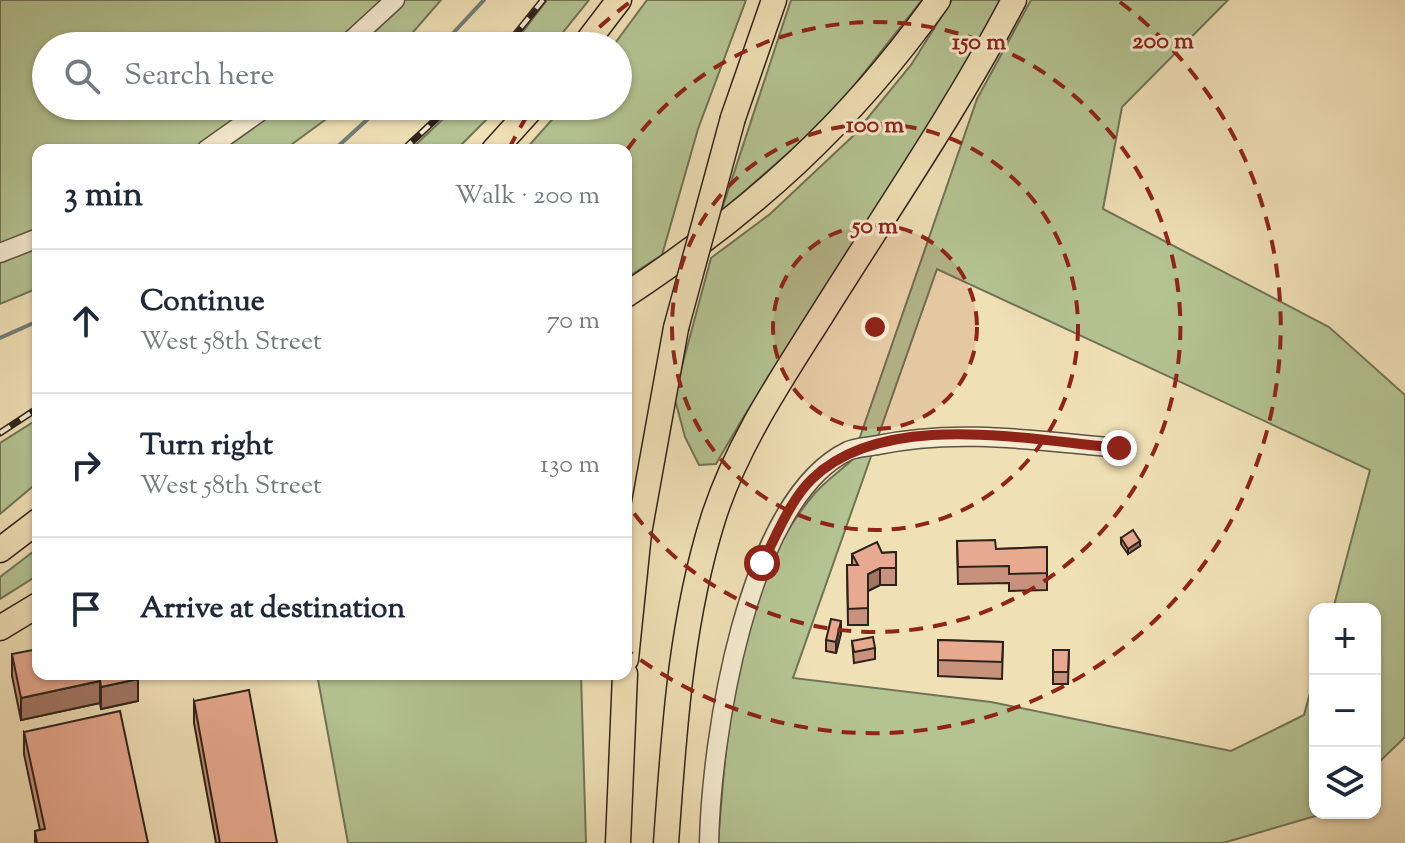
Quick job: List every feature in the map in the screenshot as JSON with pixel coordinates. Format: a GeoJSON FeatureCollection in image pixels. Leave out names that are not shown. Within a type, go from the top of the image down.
{"type":"FeatureCollection","features":[{"type":"Feature","properties":{"kind":"highway"},"geometry":{"type":"LineString","coordinates":[[595,32],[619,0]]}},
{"type":"Feature","properties":{"kind":"highway"},"geometry":{"type":"LineString","coordinates":[[632,601],[639,533],[676,328],[733,118],[774,0]]}},
{"type":"Feature","properties":{"kind":"highway"},"geometry":{"type":"LineString","coordinates":[[632,291],[718,231],[805,158],[876,82],[938,0]]}},
{"type":"Feature","properties":{"kind":"highway"},"geometry":{"type":"LineString","coordinates":[[666,843],[683,649],[699,568],[731,474],[770,396],[963,89],[1014,0]]}},
{"type":"Feature","properties":{"kind":"highway"},"geometry":{"type":"LineString","coordinates":[[499,144],[521,120]]}},
{"type":"Feature","properties":{"kind":"highway"},"geometry":{"type":"LineString","coordinates":[[0,550],[32,526]]}},
{"type":"Feature","properties":{"kind":"highway"},"geometry":{"type":"LineString","coordinates":[[0,628],[32,609]]}},
{"type":"Feature","properties":{"kind":"highway"},"geometry":{"type":"LineString","coordinates":[[618,843],[625,680]]}},
{"type":"Feature","properties":{"kind":"street"},"geometry":{"type":"LineString","coordinates":[[360,32],[395,0]]}},
{"type":"Feature","properties":{"kind":"street"},"geometry":{"type":"LineString","coordinates":[[214,144],[248,120]]}},
{"type":"Feature","properties":{"kind":"street"},"geometry":{"type":"LineString","coordinates":[[0,253],[32,240]]}},
{"type":"Feature","properties":{"kind":"street"},"geometry":{"type":"LineString","coordinates":[[709,843],[720,718],[731,666],[762,563],[810,480],[849,451],[917,436],[997,436],[1119,448]]}},
{"type":"Feature","properties":{"kind":"green space"},"geometry":{"type":"Polygon","coordinates":[[[0,0],[441,0],[413,32],[32,32],[32,120],[325,120],[292,144],[32,144],[32,291],[0,304],[0,0]]]}},
{"type":"Feature","properties":{"kind":"green space"},"geometry":{"type":"Polygon","coordinates":[[[547,0],[589,0],[563,32],[523,32],[547,0]]]}},
{"type":"Feature","properties":{"kind":"green space"},"geometry":{"type":"Polygon","coordinates":[[[647,0],[746,0],[698,129],[662,255],[632,274],[632,144],[530,144],[552,120],[632,120],[632,32],[623,32],[647,0]]]}},
{"type":"Feature","properties":{"kind":"green space"},"geometry":{"type":"Polygon","coordinates":[[[791,0],[922,0],[829,117],[721,212],[791,0]]]}},
{"type":"Feature","properties":{"kind":"green space"},"geometry":{"type":"Polygon","coordinates":[[[952,0],[1001,0],[932,123],[716,464],[699,465],[685,437],[674,396],[711,258],[770,214],[853,136],[911,65],[952,0]]]}},
{"type":"Feature","properties":{"kind":"green space"},"geometry":{"type":"Polygon","coordinates":[[[1031,0],[1228,0],[1122,107],[1103,209],[1329,327],[1405,395],[1405,737],[1381,760],[1381,603],[1335,603],[1370,470],[937,269],[793,678],[991,702],[1231,751],[1304,715],[1309,697],[1309,818],[1223,843],[718,843],[731,705],[751,615],[767,571],[788,531],[815,493],[852,460],[977,99],[1031,0]]]}},
{"type":"Feature","properties":{"kind":"green space"},"geometry":{"type":"Polygon","coordinates":[[[442,120],[486,120],[462,144],[416,144],[442,120]]]}},
{"type":"Feature","properties":{"kind":"green space"},"geometry":{"type":"Polygon","coordinates":[[[32,423],[32,487],[0,514],[0,443],[32,423]]]}},
{"type":"Feature","properties":{"kind":"green space"},"geometry":{"type":"Polygon","coordinates":[[[32,553],[32,579],[0,599],[0,577],[32,553]]]}},
{"type":"Feature","properties":{"kind":"green space"},"geometry":{"type":"Polygon","coordinates":[[[318,680],[581,680],[586,843],[348,843],[318,680]]]}},
{"type":"Feature","properties":{"kind":"building"},"geometry":{"type":"Polygon","coordinates":[[[1133,530],[1140,541],[1128,549],[1121,538],[1133,530]]]}},
{"type":"Feature","properties":{"kind":"building"},"geometry":{"type":"Polygon","coordinates":[[[995,540],[996,549],[1047,547],[1047,573],[1009,574],[1009,566],[958,567],[957,541],[995,540]]]}},
{"type":"Feature","properties":{"kind":"building"},"geometry":{"type":"Polygon","coordinates":[[[877,542],[882,553],[896,552],[896,568],[880,568],[868,574],[868,608],[848,609],[847,565],[858,565],[852,554],[877,542]]]}},
{"type":"Feature","properties":{"kind":"building"},"geometry":{"type":"Polygon","coordinates":[[[831,619],[841,621],[836,642],[826,640],[831,619]]]}},
{"type":"Feature","properties":{"kind":"building"},"geometry":{"type":"Polygon","coordinates":[[[873,637],[875,648],[854,652],[852,641],[873,637]]]}},
{"type":"Feature","properties":{"kind":"building"},"geometry":{"type":"Polygon","coordinates":[[[938,640],[1003,642],[1002,662],[938,660],[938,640]]]}},
{"type":"Feature","properties":{"kind":"building"},"geometry":{"type":"Polygon","coordinates":[[[32,650],[32,680],[133,680],[101,687],[100,681],[21,698],[12,654],[32,650]]]}},
{"type":"Feature","properties":{"kind":"building"},"geometry":{"type":"Polygon","coordinates":[[[1053,650],[1069,650],[1068,672],[1053,672],[1053,650]]]}},
{"type":"Feature","properties":{"kind":"building"},"geometry":{"type":"Polygon","coordinates":[[[249,690],[277,843],[220,843],[194,701],[249,690]]]}},
{"type":"Feature","properties":{"kind":"building"},"geometry":{"type":"Polygon","coordinates":[[[120,711],[148,843],[37,843],[35,831],[45,829],[24,732],[120,711]]]}},
{"type":"Feature","properties":{"kind":"waterway"},"geometry":{"type":"LineString","coordinates":[[454,32],[484,0]]}},
{"type":"Feature","properties":{"kind":"waterway"},"geometry":{"type":"LineString","coordinates":[[341,144],[367,120]]}},
{"type":"Feature","properties":{"kind":"waterway"},"geometry":{"type":"LineString","coordinates":[[0,338],[32,324]]}},
{"type":"Feature","properties":{"kind":"railway"},"geometry":{"type":"LineString","coordinates":[[517,32],[543,0]]}},
{"type":"Feature","properties":{"kind":"railway"},"geometry":{"type":"LineString","coordinates":[[409,144],[435,120]]}},
{"type":"Feature","properties":{"kind":"railway"},"geometry":{"type":"LineString","coordinates":[[0,433],[32,412]]}},
{"type":"Feature","properties":{"kind":"route"},"geometry":{"type":"LineString","coordinates":[[762,563],[810,480],[849,451],[917,436],[997,436],[1119,448]]}}]}
